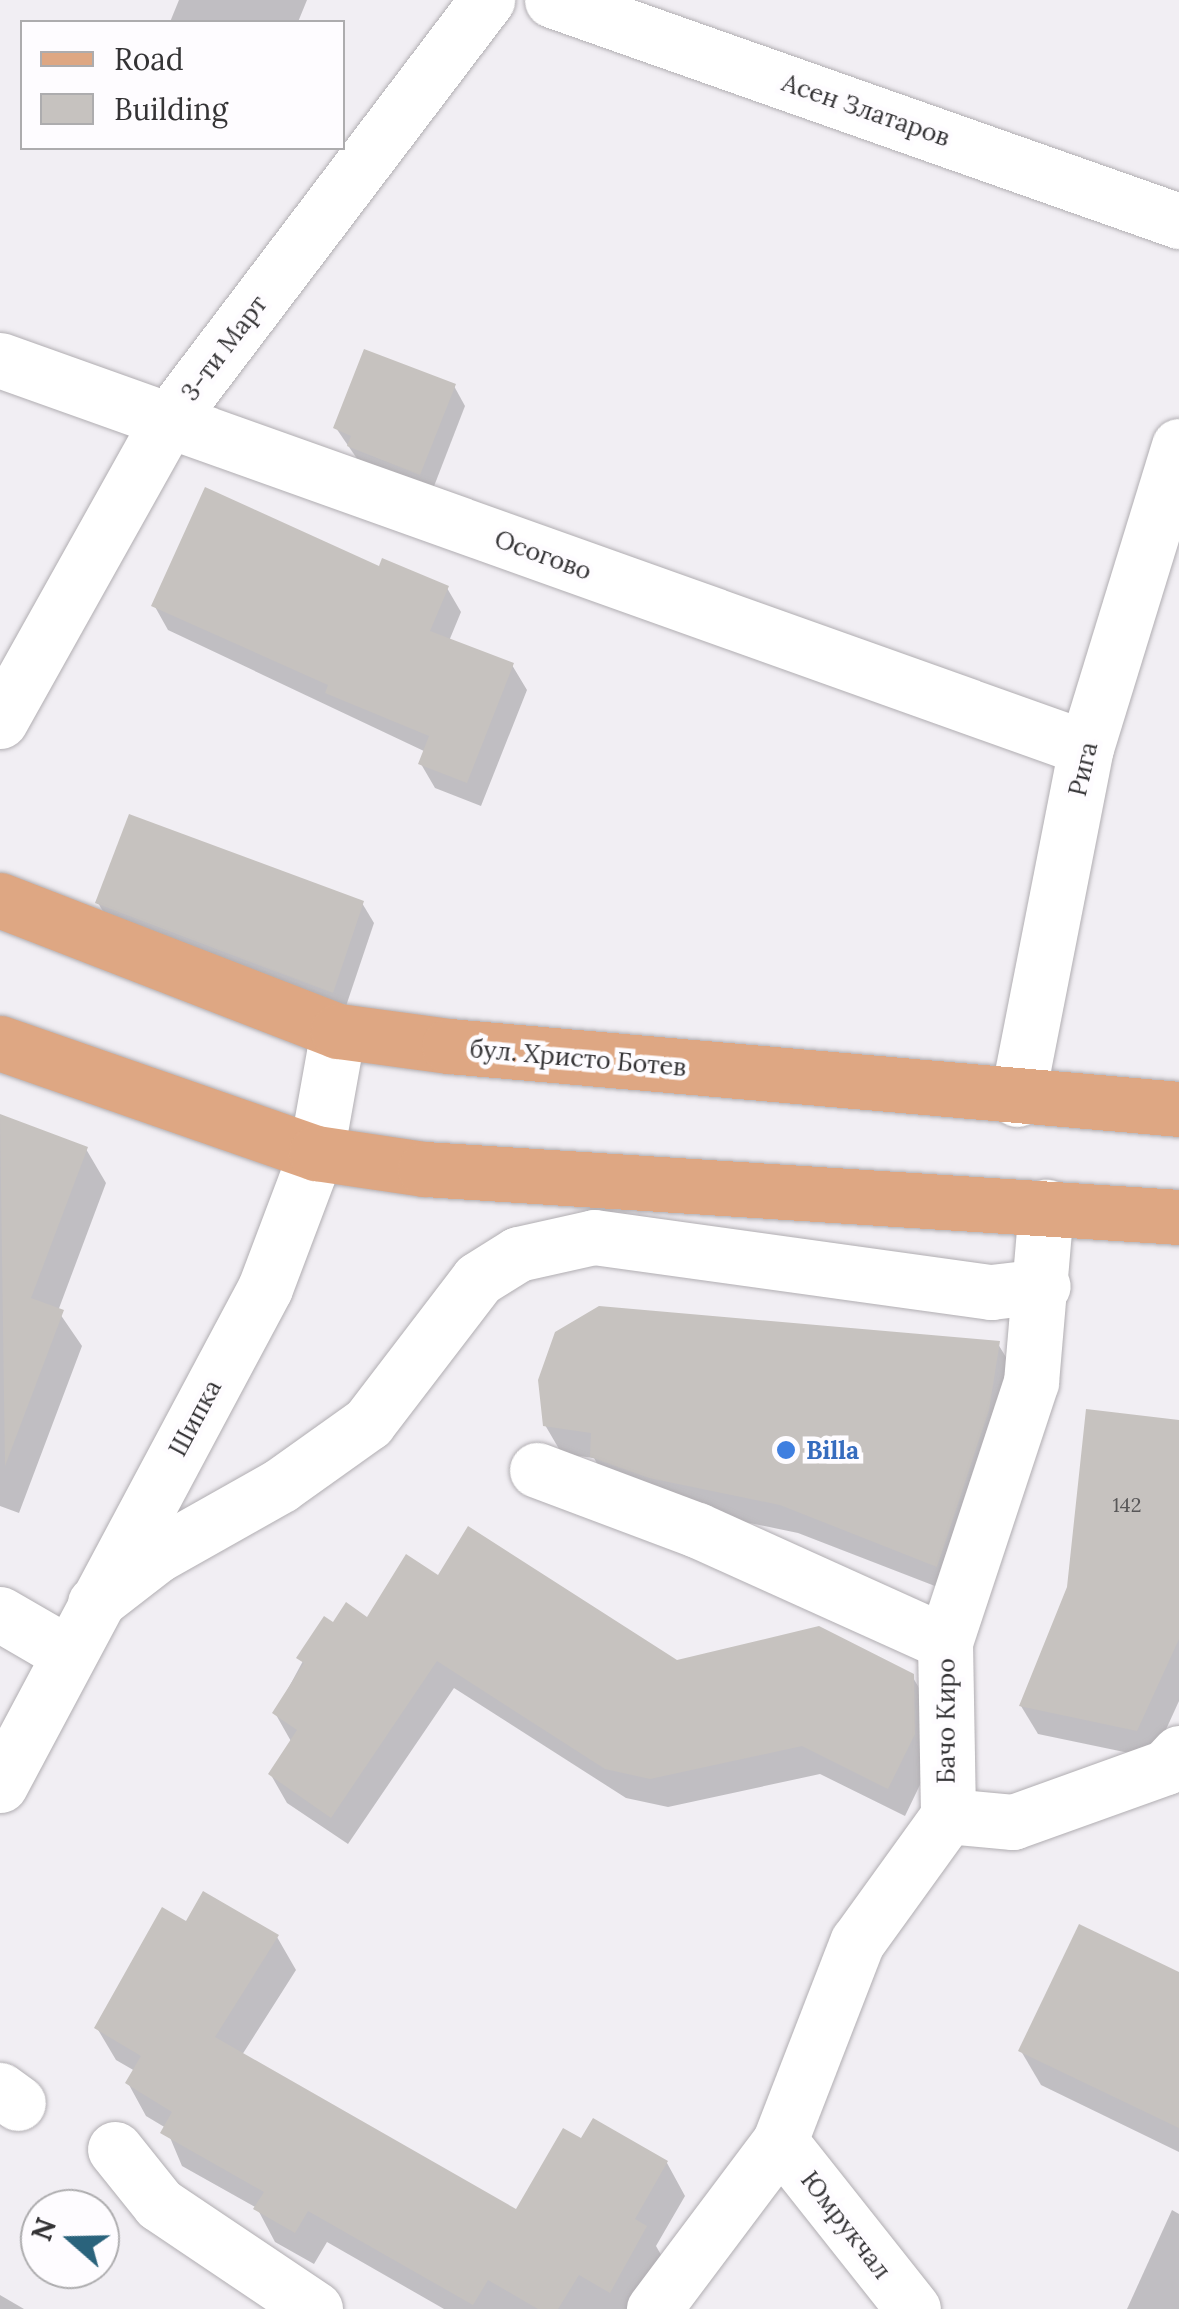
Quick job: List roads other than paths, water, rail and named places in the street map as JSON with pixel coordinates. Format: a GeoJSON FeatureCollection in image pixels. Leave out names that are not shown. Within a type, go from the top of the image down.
{"type":"FeatureCollection","features":[{"type":"Feature","properties":{"kind":"main road","name":"бул. Христо Ботев"},"geometry":{"type":"LineString","coordinates":[[0,900],[338,1030],[1016,1099],[1179,1109]]}},
{"type":"Feature","properties":{"kind":"main road"},"geometry":{"type":"LineString","coordinates":[[0,1043],[316,1153],[425,1169],[1179,1217]]}},
{"type":"Feature","properties":{"kind":"street","name":"3-ти Март"},"geometry":{"type":"LineString","coordinates":[[0,721],[167,422],[487,0]]}},
{"type":"Feature","properties":{"kind":"street","name":"Асен Златаров"},"geometry":{"type":"LineString","coordinates":[[552,0],[1179,221]]}},
{"type":"Feature","properties":{"kind":"street","name":"Осогово"},"geometry":{"type":"LineString","coordinates":[[0,360],[1086,748]]}},
{"type":"Feature","properties":{"kind":"street","name":"Рига"},"geometry":{"type":"LineString","coordinates":[[1016,1099],[1086,748],[1179,446]]}},
{"type":"Feature","properties":{"kind":"street","name":"Шипка"},"geometry":{"type":"LineString","coordinates":[[0,1785],[265,1288],[316,1153],[338,1030]]}},
{"type":"Feature","properties":{"kind":"street"},"geometry":{"type":"LineString","coordinates":[[945,1642],[1031,1382],[1043,1286],[1046,1206]]}},
{"type":"Feature","properties":{"kind":"street"},"geometry":{"type":"LineString","coordinates":[[96,1603],[157,1555],[281,1485],[368,1423],[478,1279],[518,1254],[594,1237],[991,1292],[1043,1286]]}},
{"type":"Feature","properties":{"kind":"street","name":"Бачо Киро"},"geometry":{"type":"LineString","coordinates":[[537,1470],[697,1530],[945,1642],[948,1816],[857,1942],[780,2141],[654,2309]]}},
{"type":"Feature","properties":{"kind":"street"},"geometry":{"type":"LineString","coordinates":[[0,1614],[69,1654]]}},
{"type":"Feature","properties":{"kind":"street"},"geometry":{"type":"LineString","coordinates":[[948,1816],[1014,1822],[1166,1766],[1179,1753]]}},
{"type":"Feature","properties":{"kind":"street","name":"Юмрукчал"},"geometry":{"type":"LineString","coordinates":[[780,2141],[913,2309]]}},
{"type":"Feature","properties":{"kind":"street"},"geometry":{"type":"LineString","coordinates":[[115,2150],[159,2204],[315,2309]]}},
{"type":"Feature","properties":{"kind":"place","name":"Billa"},"geometry":{"type":"Point","coordinates":[786,1450]}}]}
